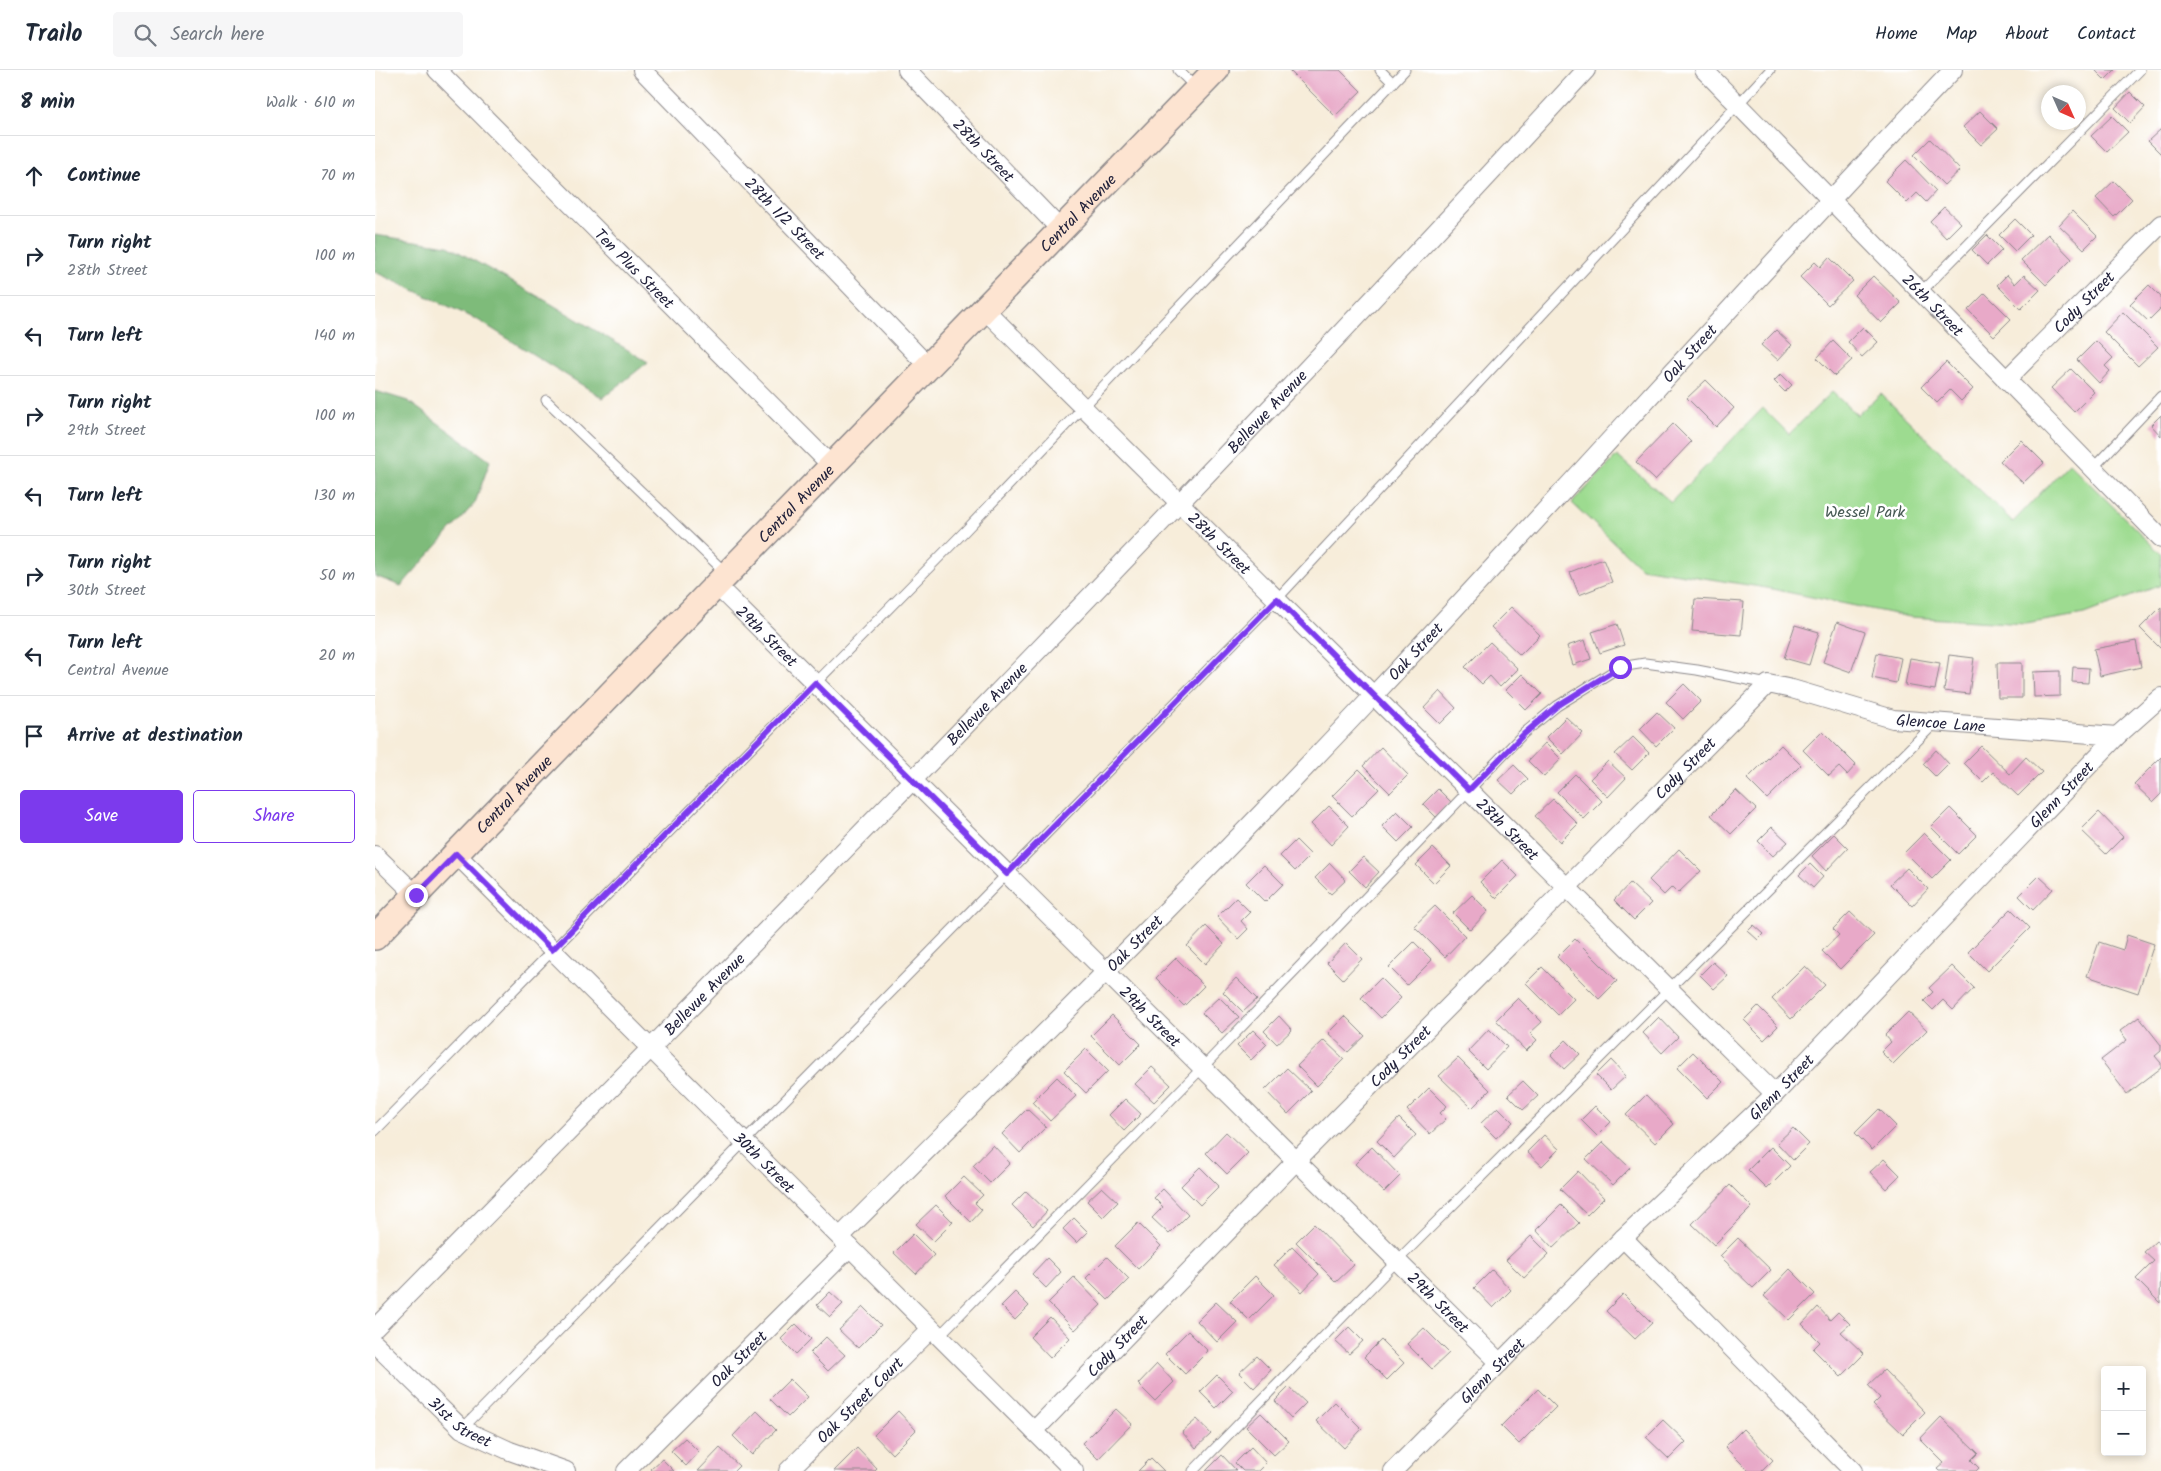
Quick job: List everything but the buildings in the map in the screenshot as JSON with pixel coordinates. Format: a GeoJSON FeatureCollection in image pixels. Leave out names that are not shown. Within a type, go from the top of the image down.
{"type":"FeatureCollection","features":[{"type":"Feature","properties":{"kind":"street","name":"Ten Plus Street"},"geometry":{"type":"LineString","coordinates":[[437,70],[832,466]]}},
{"type":"Feature","properties":{"kind":"street","name":"28th 1/2 Street"},"geometry":{"type":"LineString","coordinates":[[642,70],[928,366]]}},
{"type":"Feature","properties":{"kind":"street","name":"28th Street"},"geometry":{"type":"LineString","coordinates":[[907,70],[1061,230]]}},
{"type":"Feature","properties":{"kind":"street","name":"Central Avenue"},"geometry":{"type":"LineString","coordinates":[[375,937],[1216,70]]}},
{"type":"Feature","properties":{"kind":"street","name":"Bellevue Avenue"},"geometry":{"type":"LineString","coordinates":[[375,1328],[914,781],[1414,257],[1587,70]]}},
{"type":"Feature","properties":{"kind":"street","name":"26th Street"},"geometry":{"type":"LineString","coordinates":[[1704,70],[2161,538]]}},
{"type":"Feature","properties":{"kind":"street","name":"Oak Street"},"geometry":{"type":"LineString","coordinates":[[626,1471],[1374,695],[1830,199],[1953,70]]}},
{"type":"Feature","properties":{"kind":"street","name":"Cody Street"},"geometry":{"type":"LineString","coordinates":[[2006,380],[2161,224]]}},
{"type":"Feature","properties":{"kind":"street","name":"28th Street"},"geometry":{"type":"LineString","coordinates":[[984,309],[1775,1094]]}},
{"type":"Feature","properties":{"kind":"street","name":"29th Street"},"geometry":{"type":"LineString","coordinates":[[722,580],[815,683],[1500,1363]]}},
{"type":"Feature","properties":{"kind":"street","name":"Cody Street"},"geometry":{"type":"LineString","coordinates":[[1035,1432],[1296,1161],[1768,684]]}},
{"type":"Feature","properties":{"kind":"street","name":"Glencoe Lane"},"geometry":{"type":"LineString","coordinates":[[1768,684],[1792,689],[1893,719],[2117,736]]}},
{"type":"Feature","properties":{"kind":"street","name":"Glenn Street"},"geometry":{"type":"LineString","coordinates":[[1393,1471],[1623,1238],[1775,1094],[2117,736],[2161,696]]}},
{"type":"Feature","properties":{"kind":"street","name":"30th Street"},"geometry":{"type":"LineString","coordinates":[[456,854],[1074,1471]]}},
{"type":"Feature","properties":{"kind":"street"},"geometry":{"type":"LineString","coordinates":[[375,855],[416,895]]}},
{"type":"Feature","properties":{"kind":"street"},"geometry":{"type":"LineString","coordinates":[[1623,1238],[1853,1471]]}},
{"type":"Feature","properties":{"kind":"street","name":"Oak Street Court"},"geometry":{"type":"LineString","coordinates":[[788,1471],[935,1332]]}},
{"type":"Feature","properties":{"kind":"street","name":"31st Street"},"geometry":{"type":"LineString","coordinates":[[375,1344],[462,1429],[510,1452],[566,1471]]}},
{"type":"Feature","properties":{"kind":"lane"},"geometry":{"type":"LineString","coordinates":[[1178,70],[1197,90]]}},
{"type":"Feature","properties":{"kind":"lane"},"geometry":{"type":"LineString","coordinates":[[1379,70],[1393,83]]}},
{"type":"Feature","properties":{"kind":"lane"},"geometry":{"type":"LineString","coordinates":[[375,1131],[965,531],[1405,70]]}},
{"type":"Feature","properties":{"kind":"lane"},"geometry":{"type":"LineString","coordinates":[[462,1429],[1277,599],[1770,70]]}},
{"type":"Feature","properties":{"kind":"lane"},"geometry":{"type":"LineString","coordinates":[[1921,292],[2141,70]]}},
{"type":"Feature","properties":{"kind":"lane"},"geometry":{"type":"LineString","coordinates":[[2093,468],[2108,449],[2161,396]]}},
{"type":"Feature","properties":{"kind":"lane"},"geometry":{"type":"LineString","coordinates":[[546,400],[722,580]]}},
{"type":"Feature","properties":{"kind":"lane"},"geometry":{"type":"LineString","coordinates":[[935,1332],[1202,1068],[1524,734],[1557,706],[1620,667],[1645,663],[1697,670],[1768,684]]}},
{"type":"Feature","properties":{"kind":"lane"},"geometry":{"type":"LineString","coordinates":[[1193,1471],[1397,1261],[1936,722]]}},
{"type":"Feature","properties":{"kind":"green space"},"geometry":{"type":"Polygon","coordinates":[[[375,235],[448,246],[548,302],[648,362],[603,398],[478,320],[375,272],[375,235]]]}},
{"type":"Feature","properties":{"kind":"green space"},"geometry":{"type":"Polygon","coordinates":[[[375,391],[408,401],[490,461],[475,503],[401,586],[375,576],[375,391]]]}},
{"type":"Feature","properties":{"kind":"green space","name":"Wessel Park"},"geometry":{"type":"Polygon","coordinates":[[[1832,392],[1857,415],[1881,394],[2013,522],[2069,463],[2161,554],[2161,585],[2084,614],[2026,624],[1910,617],[1767,588],[1641,568],[1572,503],[1617,456],[1671,502],[1763,408],[1789,434],[1832,392]]]}},
{"type":"Feature","properties":{"kind":"route"},"geometry":{"type":"LineString","coordinates":[[416,895],[456,854],[552,950],[815,683],[1007,874],[1277,599],[1469,790],[1524,734],[1557,706],[1620,667]]}}]}
